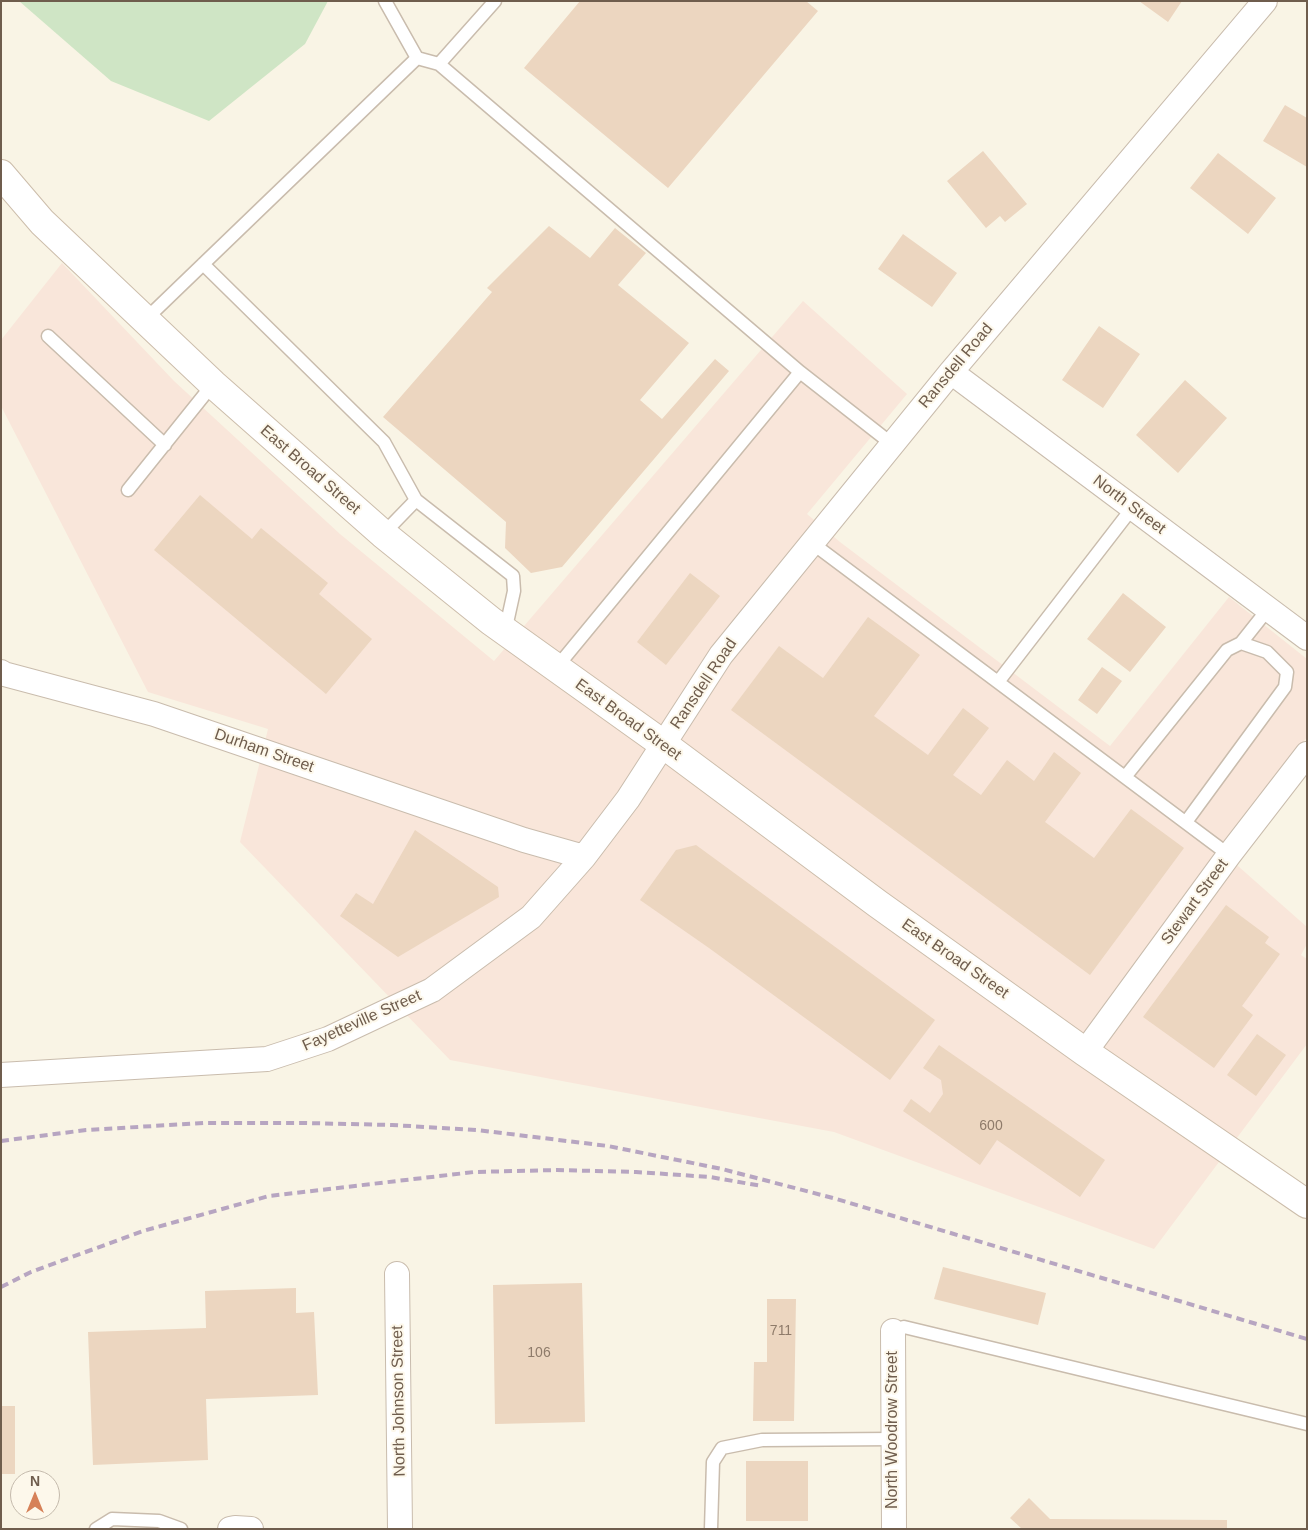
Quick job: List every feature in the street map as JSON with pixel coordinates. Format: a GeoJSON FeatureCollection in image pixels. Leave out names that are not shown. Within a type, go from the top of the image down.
{"type":"FeatureCollection","features":[{"type":"Feature","properties":{"kind":"main road","name":"East Broad Street"},"geometry":{"type":"LineString","coordinates":[[1,174],[42,222],[213,384],[383,534],[506,632],[663,744],[878,904],[1086,1052],[1307,1204]]}},
{"type":"Feature","properties":{"kind":"street","name":"Ransdell Road"},"geometry":{"type":"LineString","coordinates":[[663,744],[721,655],[951,372],[1265,1]]}},
{"type":"Feature","properties":{"kind":"street","name":"North Street"},"geometry":{"type":"LineString","coordinates":[[951,372],[1307,638]]}},
{"type":"Feature","properties":{"kind":"street","name":"Durham Street"},"geometry":{"type":"LineString","coordinates":[[2,674],[154,714],[524,840],[584,858]]}},
{"type":"Feature","properties":{"kind":"street","name":"Fayetteville Street"},"geometry":{"type":"LineString","coordinates":[[1,1075],[267,1059],[328,1039],[432,990],[532,917],[584,858],[628,799],[663,744]]}},
{"type":"Feature","properties":{"kind":"street","name":"Stewart Street"},"geometry":{"type":"LineString","coordinates":[[1086,1052],[1230,855],[1307,754]]}},
{"type":"Feature","properties":{"kind":"street","name":"North Johnson Street"},"geometry":{"type":"LineString","coordinates":[[397,1274],[400,1529]]}},
{"type":"Feature","properties":{"kind":"street","name":"North Woodrow Street"},"geometry":{"type":"LineString","coordinates":[[893,1331],[894,1529]]}},
{"type":"Feature","properties":{"kind":"lane"},"geometry":{"type":"LineString","coordinates":[[385,1],[417,58],[439,64],[800,372],[892,444]]}},
{"type":"Feature","properties":{"kind":"lane"},"geometry":{"type":"LineString","coordinates":[[439,64],[495,1]]}},
{"type":"Feature","properties":{"kind":"lane"},"geometry":{"type":"LineString","coordinates":[[145,320],[417,58]]}},
{"type":"Feature","properties":{"kind":"lane"},"geometry":{"type":"LineString","coordinates":[[203,264],[384,442],[416,500],[513,576],[514,591],[506,632]]}},
{"type":"Feature","properties":{"kind":"lane"},"geometry":{"type":"LineString","coordinates":[[48,336],[165,445]]}},
{"type":"Feature","properties":{"kind":"lane"},"geometry":{"type":"LineString","coordinates":[[556,668],[800,372]]}},
{"type":"Feature","properties":{"kind":"lane"},"geometry":{"type":"LineString","coordinates":[[128,490],[213,384]]}},
{"type":"Feature","properties":{"kind":"lane"},"geometry":{"type":"LineString","coordinates":[[383,534],[416,500]]}},
{"type":"Feature","properties":{"kind":"lane"},"geometry":{"type":"LineString","coordinates":[[998,682],[1133,508]]}},
{"type":"Feature","properties":{"kind":"lane"},"geometry":{"type":"LineString","coordinates":[[812,543],[1230,855]]}},
{"type":"Feature","properties":{"kind":"lane"},"geometry":{"type":"LineString","coordinates":[[1126,777],[1227,650],[1241,643],[1268,610]]}},
{"type":"Feature","properties":{"kind":"lane"},"geometry":{"type":"LineString","coordinates":[[1186,822],[1285,687],[1287,672],[1267,652],[1241,643]]}},
{"type":"Feature","properties":{"kind":"lane"},"geometry":{"type":"LineString","coordinates":[[893,1331],[904,1327],[1307,1424]]}},
{"type":"Feature","properties":{"kind":"lane"},"geometry":{"type":"LineString","coordinates":[[711,1529],[713,1462],[722,1448],[762,1440],[894,1439]]}},
{"type":"Feature","properties":{"kind":"lane"},"geometry":{"type":"LineString","coordinates":[[96,1529],[112,1518],[159,1521],[181,1529]]}},
{"type":"Feature","properties":{"kind":"shaded area"},"geometry":{"type":"Polygon","coordinates":[[[62,263],[174,381],[340,534],[494,661],[803,301],[907,394],[807,514],[840,542],[1110,746],[1229,597],[1307,659],[1307,737],[1221,851],[1307,927],[1307,944],[1301,955],[1307,959],[1307,1044],[1154,1249],[834,1132],[450,1060],[240,842],[268,729],[148,692],[1,406],[1,340],[62,263]]]}},
{"type":"Feature","properties":{"kind":"green space"},"geometry":{"type":"Polygon","coordinates":[[[19,1],[328,1],[305,44],[209,121],[111,81],[19,1]]]}},
{"type":"Feature","properties":{"kind":"building"},"geometry":{"type":"Polygon","coordinates":[[[580,1],[806,1],[818,11],[668,188],[524,68],[580,1]]]}},
{"type":"Feature","properties":{"kind":"building"},"geometry":{"type":"Polygon","coordinates":[[[1139,1],[1182,1],[1168,22],[1139,1]]]}},
{"type":"Feature","properties":{"kind":"building"},"geometry":{"type":"Polygon","coordinates":[[[1285,105],[1307,118],[1307,167],[1263,141],[1285,105]]]}},
{"type":"Feature","properties":{"kind":"building"},"geometry":{"type":"Polygon","coordinates":[[[983,151],[1027,204],[1005,222],[1000,216],[986,228],[947,181],[983,151]]]}},
{"type":"Feature","properties":{"kind":"building"},"geometry":{"type":"Polygon","coordinates":[[[1218,153],[1276,198],[1248,234],[1190,188],[1218,153]]]}},
{"type":"Feature","properties":{"kind":"building"},"geometry":{"type":"Polygon","coordinates":[[[549,226],[590,258],[615,228],[646,253],[618,285],[689,343],[640,400],[662,419],[715,359],[729,371],[562,567],[531,573],[505,548],[506,522],[383,417],[492,292],[487,288],[549,226]]]}},
{"type":"Feature","properties":{"kind":"building"},"geometry":{"type":"Polygon","coordinates":[[[903,234],[957,273],[932,307],[878,269],[903,234]]]}},
{"type":"Feature","properties":{"kind":"building"},"geometry":{"type":"Polygon","coordinates":[[[1099,326],[1140,354],[1103,408],[1062,380],[1099,326]]]}},
{"type":"Feature","properties":{"kind":"building"},"geometry":{"type":"Polygon","coordinates":[[[1185,380],[1227,418],[1178,473],[1136,435],[1185,380]]]}},
{"type":"Feature","properties":{"kind":"building"},"geometry":{"type":"Polygon","coordinates":[[[200,495],[252,539],[261,528],[328,583],[319,594],[372,639],[326,694],[154,550],[200,495]]]}},
{"type":"Feature","properties":{"kind":"building"},"geometry":{"type":"Polygon","coordinates":[[[690,573],[720,596],[666,665],[637,642],[690,573]]]}},
{"type":"Feature","properties":{"kind":"building"},"geometry":{"type":"Polygon","coordinates":[[[1123,593],[1166,627],[1130,672],[1087,639],[1123,593]]]}},
{"type":"Feature","properties":{"kind":"building"},"geometry":{"type":"Polygon","coordinates":[[[868,617],[920,655],[874,716],[928,755],[963,708],[989,728],[953,775],[981,795],[1007,760],[1034,781],[1054,752],[1081,773],[1045,822],[1094,858],[1131,809],[1184,848],[1090,975],[731,710],[779,646],[823,678],[868,617]]]}},
{"type":"Feature","properties":{"kind":"building"},"geometry":{"type":"Polygon","coordinates":[[[1102,667],[1122,681],[1097,714],[1078,700],[1102,667]]]}},
{"type":"Feature","properties":{"kind":"building"},"geometry":{"type":"Polygon","coordinates":[[[415,830],[498,887],[499,897],[398,957],[340,916],[356,893],[373,904],[415,830]]]}},
{"type":"Feature","properties":{"kind":"building"},"geometry":{"type":"Polygon","coordinates":[[[696,845],[935,1020],[890,1080],[640,900],[676,850],[696,845]]]}},
{"type":"Feature","properties":{"kind":"building"},"geometry":{"type":"Polygon","coordinates":[[[1226,905],[1269,937],[1265,943],[1280,954],[1242,1006],[1253,1015],[1214,1068],[1143,1017],[1226,905]]]}},
{"type":"Feature","properties":{"kind":"building"},"geometry":{"type":"Polygon","coordinates":[[[1257,1034],[1286,1055],[1256,1096],[1227,1075],[1257,1034]]]}},
{"type":"Feature","properties":{"kind":"building"},"geometry":{"type":"Polygon","coordinates":[[[939,1045],[1105,1160],[1080,1197],[997,1140],[980,1165],[903,1111],[911,1099],[930,1113],[943,1094],[941,1080],[923,1068],[939,1045]]]}},
{"type":"Feature","properties":{"kind":"building"},"geometry":{"type":"Polygon","coordinates":[[[943,1267],[1046,1293],[1038,1325],[934,1299],[943,1267]]]}},
{"type":"Feature","properties":{"kind":"building"},"geometry":{"type":"Polygon","coordinates":[[[582,1283],[585,1422],[495,1424],[493,1285],[582,1283]]]}},
{"type":"Feature","properties":{"kind":"building"},"geometry":{"type":"Polygon","coordinates":[[[296,1288],[296,1313],[314,1312],[318,1395],[206,1399],[208,1460],[93,1465],[88,1332],[206,1328],[205,1291],[296,1288]]]}},
{"type":"Feature","properties":{"kind":"building"},"geometry":{"type":"Polygon","coordinates":[[[767,1299],[796,1299],[794,1421],[753,1421],[754,1362],[767,1362],[767,1299]]]}},
{"type":"Feature","properties":{"kind":"building"},"geometry":{"type":"Polygon","coordinates":[[[1,1406],[15,1406],[15,1470],[10,1470],[10,1474],[1,1474],[1,1406]]]}},
{"type":"Feature","properties":{"kind":"building"},"geometry":{"type":"Polygon","coordinates":[[[746,1461],[808,1461],[808,1521],[746,1521],[746,1461]]]}},
{"type":"Feature","properties":{"kind":"building"},"geometry":{"type":"Polygon","coordinates":[[[1029,1498],[1050,1519],[1227,1520],[1227,1529],[1022,1529],[1010,1518],[1029,1498]]]}},
{"type":"Feature","properties":{"kind":"railway"},"geometry":{"type":"LineString","coordinates":[[1,1141],[86,1130],[204,1123],[305,1123],[392,1125],[477,1130],[608,1146],[722,1169],[833,1198],[1307,1339]]}},
{"type":"Feature","properties":{"kind":"railway"},"geometry":{"type":"LineString","coordinates":[[1,1287],[31,1272],[143,1231],[269,1196],[474,1172],[557,1170],[636,1172],[710,1177],[762,1186]]}}]}
